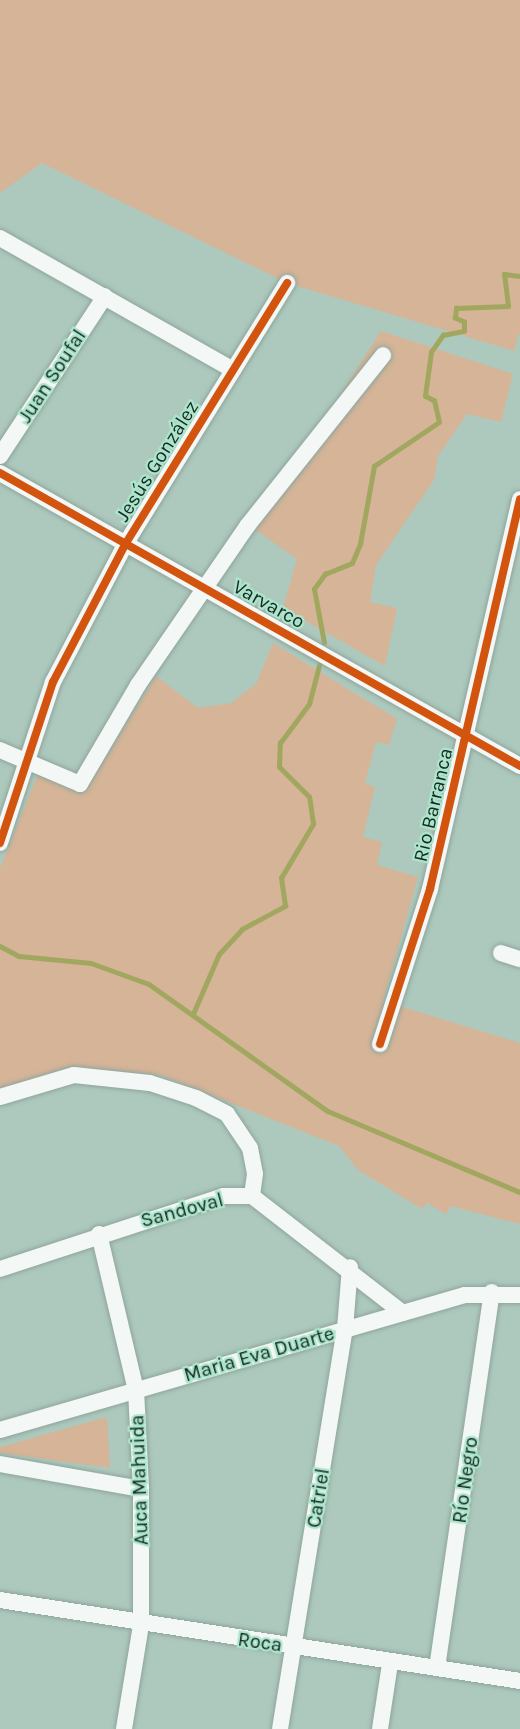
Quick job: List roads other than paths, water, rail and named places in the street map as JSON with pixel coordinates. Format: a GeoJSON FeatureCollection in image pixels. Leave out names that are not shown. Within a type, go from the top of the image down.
{"type":"FeatureCollection","features":[{"type":"Feature","properties":{"kind":"street"},"geometry":{"type":"LineString","coordinates":[[0,238],[233,370]]}},
{"type":"Feature","properties":{"kind":"street","name":"Jesús González"},"geometry":{"type":"LineString","coordinates":[[0,843],[30,765],[53,682],[126,543],[287,283]]}},
{"type":"Feature","properties":{"kind":"street","name":"Juan Soufal"},"geometry":{"type":"LineString","coordinates":[[0,456],[105,296]]}},
{"type":"Feature","properties":{"kind":"street"},"geometry":{"type":"LineString","coordinates":[[0,750],[30,765],[80,784],[138,685],[208,588],[248,525],[383,355]]}},
{"type":"Feature","properties":{"kind":"street","name":"Varvarco"},"geometry":{"type":"LineString","coordinates":[[0,473],[520,765]]}},
{"type":"Feature","properties":{"kind":"street","name":"Rio Barranca"},"geometry":{"type":"LineString","coordinates":[[381,1044],[430,889],[519,511]]}},
{"type":"Feature","properties":{"kind":"street"},"geometry":{"type":"LineString","coordinates":[[501,954],[520,958]]}},
{"type":"Feature","properties":{"kind":"street"},"geometry":{"type":"LineString","coordinates":[[0,1097],[74,1075],[150,1083],[196,1098],[227,1114],[250,1148],[252,1196]]}},
{"type":"Feature","properties":{"kind":"street","name":"Sandoval"},"geometry":{"type":"LineString","coordinates":[[0,1269],[99,1234],[223,1196],[252,1196],[350,1267],[403,1313]]}},
{"type":"Feature","properties":{"kind":"street","name":"Auca Mahuida"},"geometry":{"type":"LineString","coordinates":[[99,1234],[136,1390],[141,1488],[141,1625],[124,1729]]}},
{"type":"Feature","properties":{"kind":"street","name":"Catriel"},"geometry":{"type":"LineString","coordinates":[[280,1729],[345,1329],[350,1267]]}},
{"type":"Feature","properties":{"kind":"street","name":"Maria Eva Duarte"},"geometry":{"type":"LineString","coordinates":[[0,1430],[403,1313],[492,1292],[520,1295]]}},
{"type":"Feature","properties":{"kind":"street","name":"Río Negro"},"geometry":{"type":"LineString","coordinates":[[437,1668],[492,1292]]}},
{"type":"Feature","properties":{"kind":"street"},"geometry":{"type":"LineString","coordinates":[[0,1464],[141,1488]]}},
{"type":"Feature","properties":{"kind":"street","name":"Roca"},"geometry":{"type":"LineString","coordinates":[[0,1600],[141,1625],[294,1646],[390,1664],[437,1668],[520,1682]]}},
{"type":"Feature","properties":{"kind":"street"},"geometry":{"type":"LineString","coordinates":[[380,1729],[390,1664]]}},
{"type":"Feature","properties":{"kind":"waterway"},"geometry":{"type":"LineString","coordinates":[[324,643],[314,589],[325,574],[352,563],[360,544],[374,466],[439,422],[434,401],[425,396],[431,352],[443,335],[464,331],[464,322],[455,318],[456,308],[508,306],[504,274],[520,276]]}},
{"type":"Feature","properties":{"kind":"waterway"},"geometry":{"type":"LineString","coordinates":[[193,1014],[219,954],[242,929],[285,906],[281,878],[313,824],[309,797],[279,767],[280,743],[309,704],[320,662]]}},
{"type":"Feature","properties":{"kind":"waterway"},"geometry":{"type":"LineString","coordinates":[[0,946],[19,956],[91,963],[149,984],[328,1111],[520,1192]]}}]}
